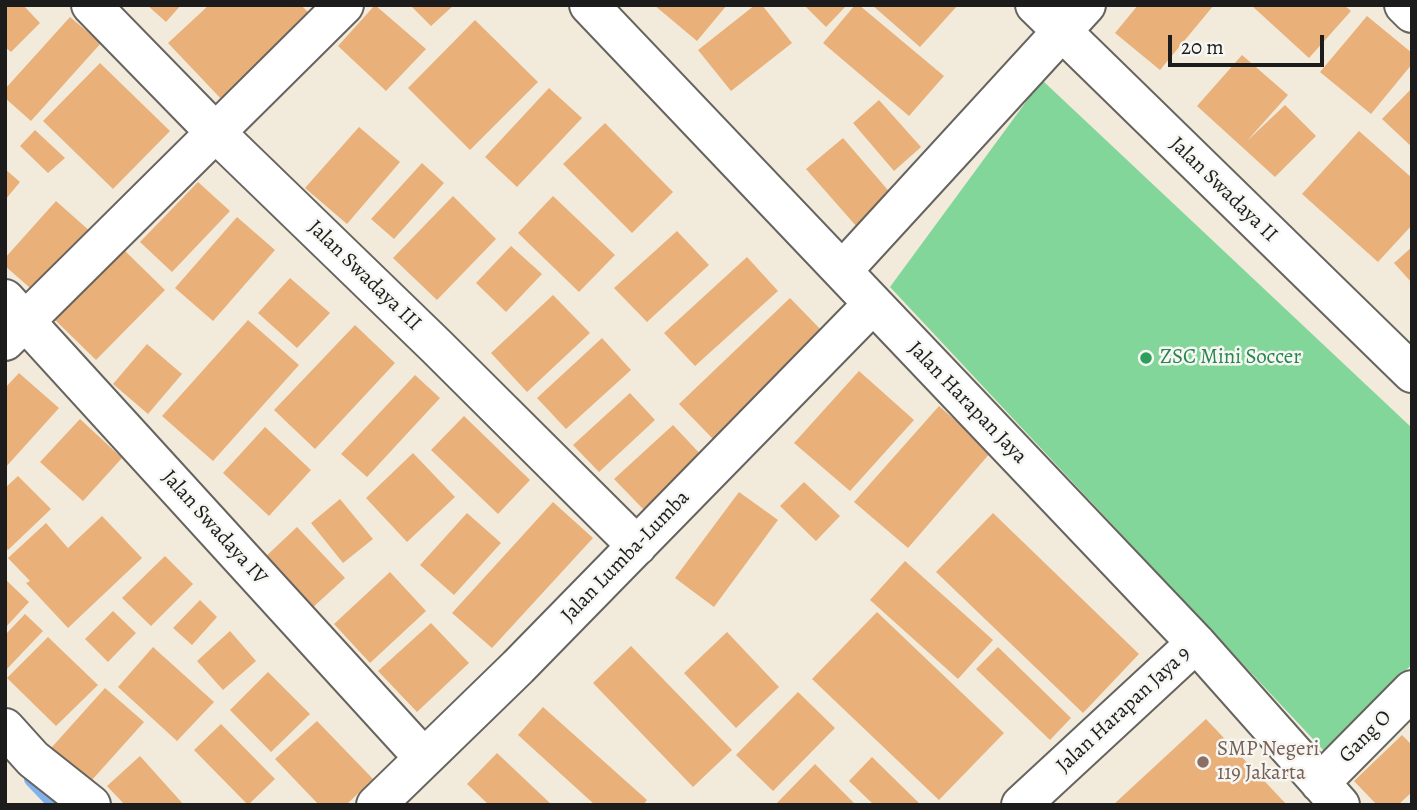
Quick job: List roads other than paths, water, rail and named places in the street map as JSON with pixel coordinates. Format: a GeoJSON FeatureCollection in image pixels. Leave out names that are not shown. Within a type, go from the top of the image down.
{"type":"FeatureCollection","features":[{"type":"Feature","properties":{"kind":"street","name":"Jalan Swadaya III"},"geometry":{"type":"LineString","coordinates":[[91,5],[214,131],[637,546]]}},
{"type":"Feature","properties":{"kind":"street"},"geometry":{"type":"LineString","coordinates":[[12,321],[344,5]]}},
{"type":"Feature","properties":{"kind":"street","name":"Jalan Harapan Jaya"},"geometry":{"type":"LineString","coordinates":[[589,5],[1196,643],[1330,794]]}},
{"type":"Feature","properties":{"kind":"street","name":"Jalan Swadaya II"},"geometry":{"type":"LineString","coordinates":[[1035,5],[1074,18],[1412,373]]}},
{"type":"Feature","properties":{"kind":"street"},"geometry":{"type":"LineString","coordinates":[[1404,5],[1412,13]]}},
{"type":"Feature","properties":{"kind":"street"},"geometry":{"type":"LineString","coordinates":[[843,270],[1074,18]]}},
{"type":"Feature","properties":{"kind":"street","name":"Jalan Lumba-Lumba"},"geometry":{"type":"LineString","coordinates":[[376,805],[518,667],[873,304]]}},
{"type":"Feature","properties":{"kind":"street","name":"Jalan Swadaya IV"},"geometry":{"type":"LineString","coordinates":[[12,321],[423,757]]}},
{"type":"Feature","properties":{"kind":"street","name":"Jalan Harapan Jaya 9"},"geometry":{"type":"LineString","coordinates":[[1021,805],[1196,643]]}},
{"type":"Feature","properties":{"kind":"street","name":"Gang O"},"geometry":{"type":"LineString","coordinates":[[1330,794],[1412,690]]}},
{"type":"Feature","properties":{"kind":"street"},"geometry":{"type":"LineString","coordinates":[[5,728],[33,759],[91,805]]}},
{"type":"Feature","properties":{"kind":"waterway"},"geometry":{"type":"LineString","coordinates":[[32,779],[57,805]]}},
{"type":"Feature","properties":{"kind":"place","name":"ZSC Mini Soccer"},"geometry":{"type":"Point","coordinates":[1146,358]}},
{"type":"Feature","properties":{"kind":"place","name":"SMP Negeri 119 Jakarta"},"geometry":{"type":"Point","coordinates":[1203,762]}}]}
